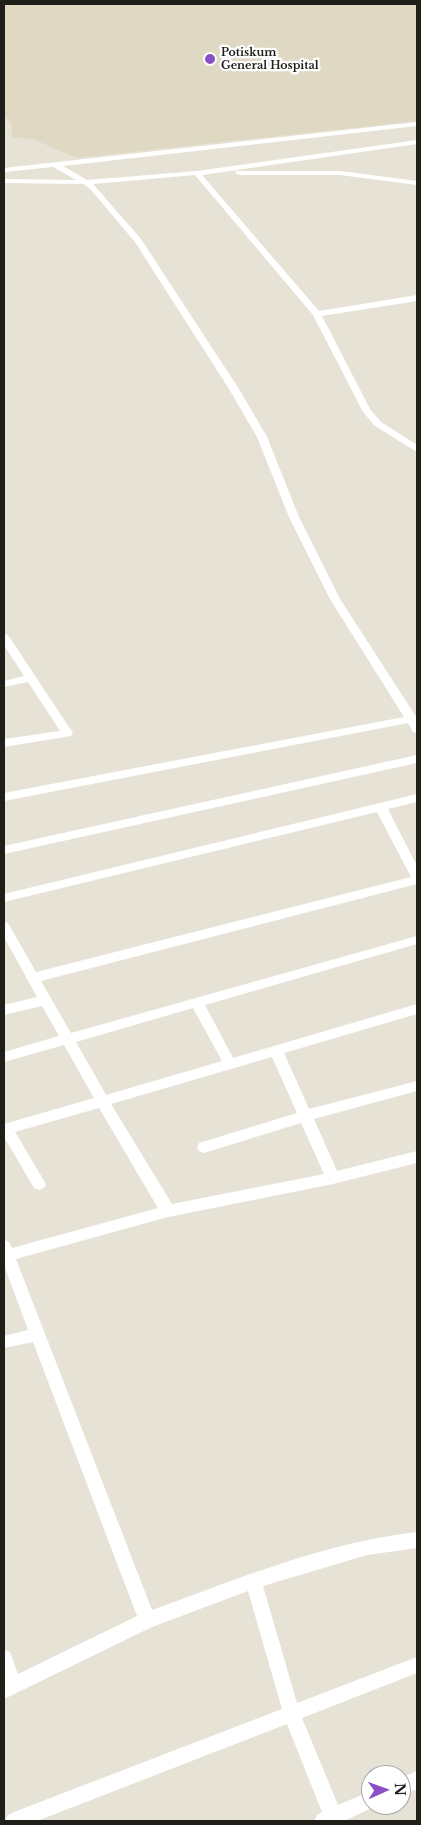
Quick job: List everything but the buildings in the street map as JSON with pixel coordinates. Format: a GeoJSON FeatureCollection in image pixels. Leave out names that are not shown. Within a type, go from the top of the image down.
{"type":"FeatureCollection","features":[{"type":"Feature","properties":{"kind":"street"},"geometry":{"type":"LineString","coordinates":[[4,170],[417,124]]}},
{"type":"Feature","properties":{"kind":"street"},"geometry":{"type":"LineString","coordinates":[[4,181],[86,182],[197,173],[417,142]]}},
{"type":"Feature","properties":{"kind":"street"},"geometry":{"type":"LineString","coordinates":[[4,797],[415,724],[335,599],[294,516],[262,437],[234,389],[138,242],[86,182],[54,164]]}},
{"type":"Feature","properties":{"kind":"street"},"geometry":{"type":"LineString","coordinates":[[197,173],[340,173],[417,183]]}},
{"type":"Feature","properties":{"kind":"street"},"geometry":{"type":"LineString","coordinates":[[197,173],[317,314],[366,410],[378,424],[417,449]]}},
{"type":"Feature","properties":{"kind":"street"},"geometry":{"type":"LineString","coordinates":[[317,314],[417,298]]}},
{"type":"Feature","properties":{"kind":"street"},"geometry":{"type":"LineString","coordinates":[[4,637],[67,733],[4,743]]}},
{"type":"Feature","properties":{"kind":"street"},"geometry":{"type":"LineString","coordinates":[[4,684],[32,678]]}},
{"type":"Feature","properties":{"kind":"street"},"geometry":{"type":"LineString","coordinates":[[4,850],[417,759]]}},
{"type":"Feature","properties":{"kind":"street"},"geometry":{"type":"LineString","coordinates":[[4,898],[417,798]]}},
{"type":"Feature","properties":{"kind":"street"},"geometry":{"type":"LineString","coordinates":[[33,978],[417,878],[381,807]]}},
{"type":"Feature","properties":{"kind":"street"},"geometry":{"type":"LineString","coordinates":[[4,926],[102,1101],[168,1211]]}},
{"type":"Feature","properties":{"kind":"street"},"geometry":{"type":"LineString","coordinates":[[4,1057],[197,1004],[417,940]]}},
{"type":"Feature","properties":{"kind":"street"},"geometry":{"type":"LineString","coordinates":[[4,1010],[46,1000]]}},
{"type":"Feature","properties":{"kind":"street"},"geometry":{"type":"LineString","coordinates":[[197,1004],[230,1064]]}},
{"type":"Feature","properties":{"kind":"street"},"geometry":{"type":"LineString","coordinates":[[39,1184],[5,1130],[417,1010]]}},
{"type":"Feature","properties":{"kind":"street"},"geometry":{"type":"LineString","coordinates":[[276,1050],[333,1178]]}},
{"type":"Feature","properties":{"kind":"street"},"geometry":{"type":"LineString","coordinates":[[204,1147],[306,1116],[417,1086]]}},
{"type":"Feature","properties":{"kind":"street"},"geometry":{"type":"LineString","coordinates":[[147,1620],[39,1334],[5,1252],[168,1211],[333,1178],[415,1159]]}},
{"type":"Feature","properties":{"kind":"street"},"geometry":{"type":"LineString","coordinates":[[4,1342],[39,1334]]}},
{"type":"Feature","properties":{"kind":"street"},"geometry":{"type":"LineString","coordinates":[[4,1658],[8,1688],[147,1620],[253,1581],[367,1547],[417,1540]]}},
{"type":"Feature","properties":{"kind":"street"},"geometry":{"type":"LineString","coordinates":[[253,1581],[292,1714],[330,1820],[361,1805]]}},
{"type":"Feature","properties":{"kind":"street"},"geometry":{"type":"LineString","coordinates":[[14,1821],[417,1665]]}},
{"type":"Feature","properties":{"kind":"shaded area","name":"Potiskum General Hospital"},"geometry":{"type":"Polygon","coordinates":[[[4,4],[417,4],[417,121],[76,158],[35,140],[12,137],[11,123],[4,115],[4,4]]]}},
{"type":"Feature","properties":{"kind":"place","name":"Potiskum General Hospital"},"geometry":{"type":"Point","coordinates":[210,59]}}]}
